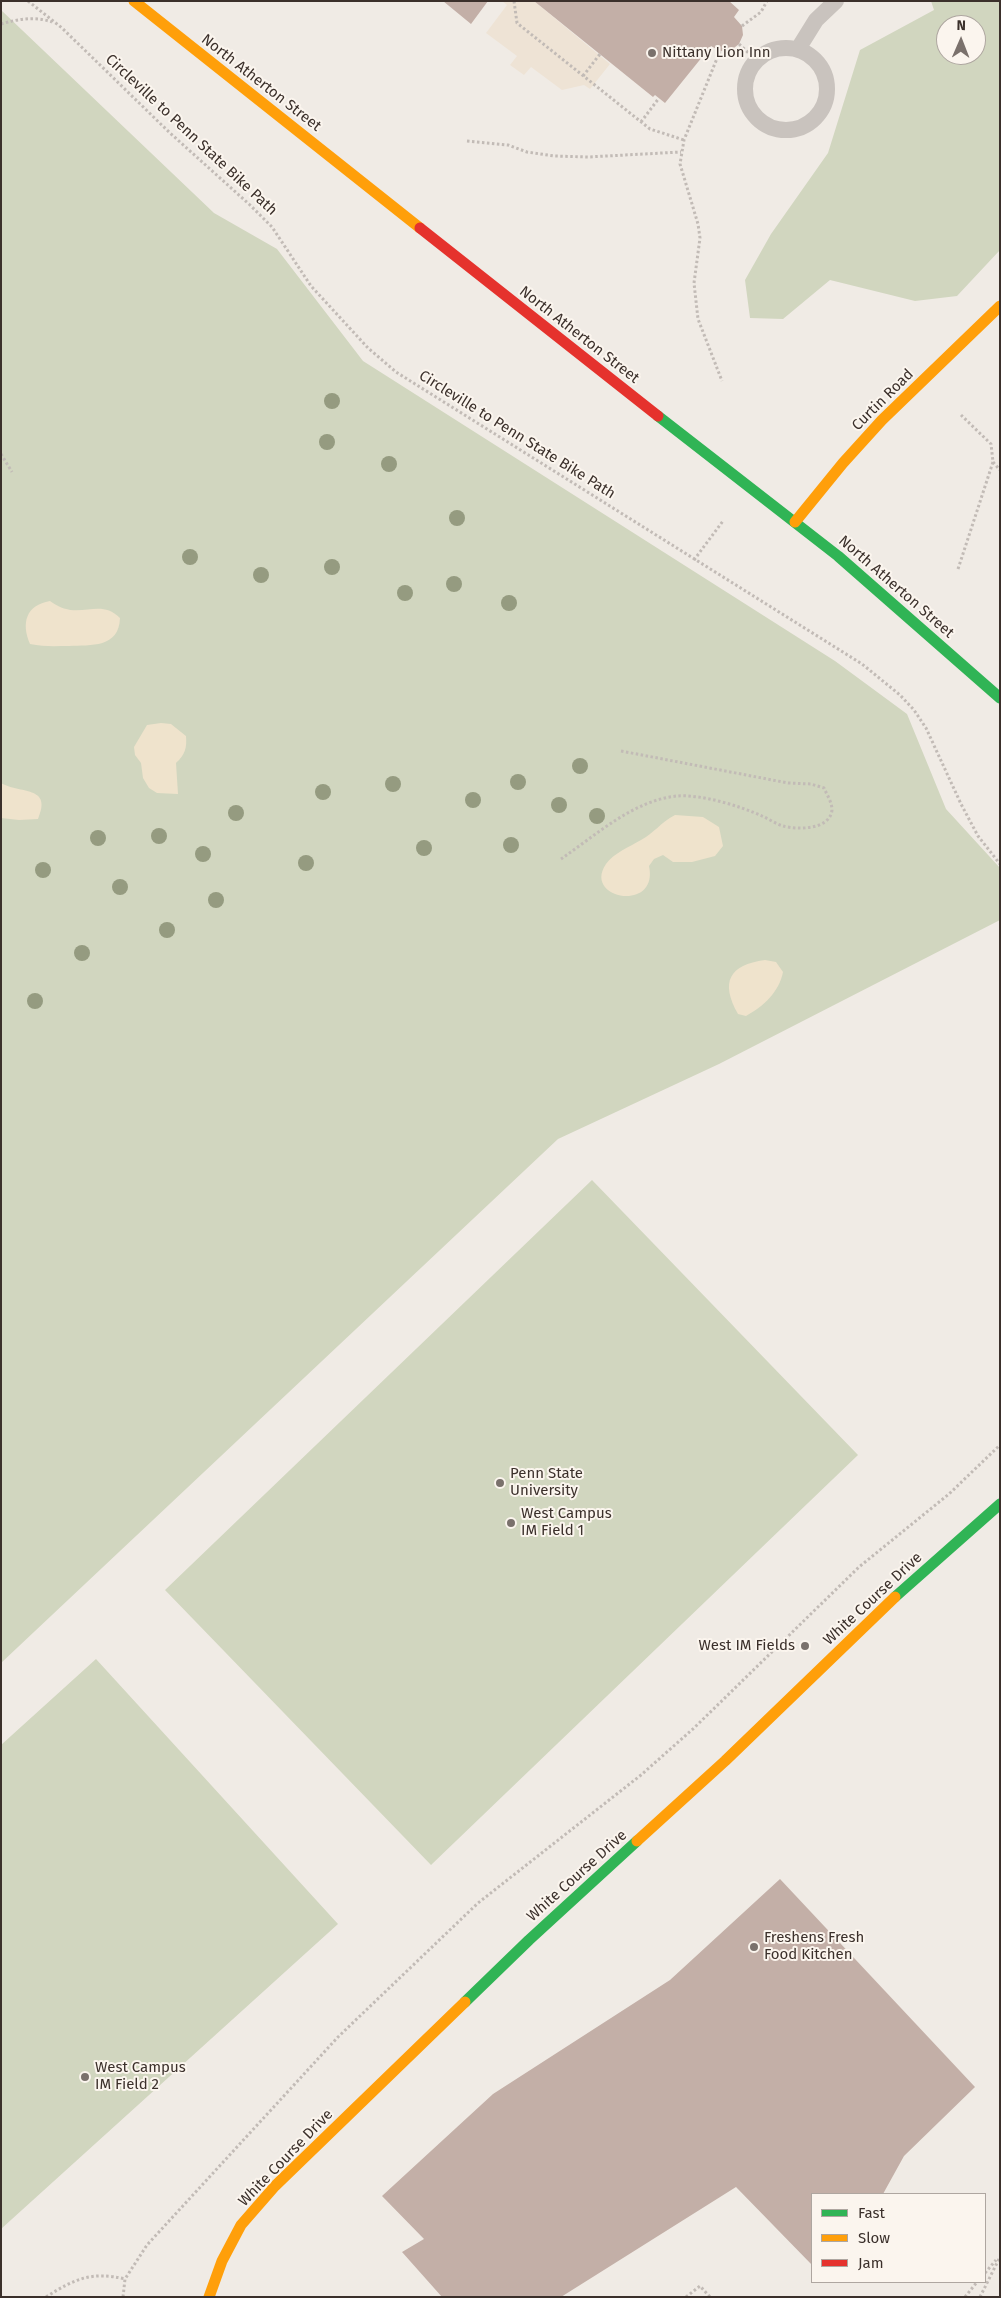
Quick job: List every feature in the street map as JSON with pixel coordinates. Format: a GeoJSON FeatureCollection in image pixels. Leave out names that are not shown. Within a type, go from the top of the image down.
{"type":"FeatureCollection","features":[{"type":"Feature","properties":{"kind":"street","name":"North Atherton Street"},"geometry":{"type":"LineString","coordinates":[[134,1],[561,340],[795,522],[916,623],[1000,698]]}},
{"type":"Feature","properties":{"kind":"street","name":"Curtin Road"},"geometry":{"type":"LineString","coordinates":[[795,522],[843,462],[882,420],[1000,306]]}},
{"type":"Feature","properties":{"kind":"street","name":"White Course Drive"},"geometry":{"type":"LineString","coordinates":[[209,2297],[222,2261],[241,2225],[276,2186],[529,1940],[725,1761],[885,1606],[1000,1504]]}},
{"type":"Feature","properties":{"kind":"lane"},"geometry":{"type":"LineString","coordinates":[[798,49],[816,20],[836,1]]}},
{"type":"Feature","properties":{"kind":"lane"},"geometry":{"type":"LineString","coordinates":[[784,47],[798,49],[815,59],[825,76],[827,95],[819,113],[804,126],[786,130],[766,125],[755,116],[747,102],[744,88],[748,72],[756,60],[769,51],[784,47]]}},
{"type":"Feature","properties":{"kind":"path","name":"Circleville to Penn State Bike Path"},"geometry":{"type":"LineString","coordinates":[[28,1],[56,24],[266,222],[311,286],[368,348],[396,372],[862,664],[900,695],[926,728],[978,836],[1000,864]]}},
{"type":"Feature","properties":{"kind":"path"},"geometry":{"type":"LineString","coordinates":[[514,1],[517,23],[650,129],[684,140]]}},
{"type":"Feature","properties":{"kind":"path"},"geometry":{"type":"LineString","coordinates":[[742,26],[761,12],[767,1]]}},
{"type":"Feature","properties":{"kind":"path"},"geometry":{"type":"LineString","coordinates":[[1,24],[26,18],[42,18],[56,24]]}},
{"type":"Feature","properties":{"kind":"path"},"geometry":{"type":"LineString","coordinates":[[740,44],[756,60]]}},
{"type":"Feature","properties":{"kind":"path"},"geometry":{"type":"LineString","coordinates":[[720,51],[684,140],[681,152],[682,174],[698,224],[700,238],[694,283],[698,319],[722,381]]}},
{"type":"Feature","properties":{"kind":"path"},"geometry":{"type":"LineString","coordinates":[[584,76],[600,54]]}},
{"type":"Feature","properties":{"kind":"path"},"geometry":{"type":"LineString","coordinates":[[641,122],[659,98]]}},
{"type":"Feature","properties":{"kind":"path"},"geometry":{"type":"LineString","coordinates":[[467,141],[508,145],[527,152],[554,156],[588,157],[681,152]]}},
{"type":"Feature","properties":{"kind":"path"},"geometry":{"type":"LineString","coordinates":[[958,569],[993,462],[991,444],[961,415]]}},
{"type":"Feature","properties":{"kind":"path"},"geometry":{"type":"LineString","coordinates":[[1,454],[12,472]]}},
{"type":"Feature","properties":{"kind":"path"},"geometry":{"type":"LineString","coordinates":[[993,462],[999,467]]}},
{"type":"Feature","properties":{"kind":"path"},"geometry":{"type":"LineString","coordinates":[[694,560],[723,521]]}},
{"type":"Feature","properties":{"kind":"path"},"geometry":{"type":"LineString","coordinates":[[561,859],[634,810],[662,798],[697,796],[762,816],[782,826],[797,828],[814,827],[826,820],[832,811],[831,802],[824,788],[811,784],[788,783],[621,751]]}},
{"type":"Feature","properties":{"kind":"path"},"geometry":{"type":"LineString","coordinates":[[122,2297],[125,2279],[147,2245],[338,2037],[478,1903],[641,1775],[694,1728],[859,1567],[949,1494],[1000,1445]]}},
{"type":"Feature","properties":{"kind":"path"},"geometry":{"type":"LineString","coordinates":[[986,2272],[999,2256]]}},
{"type":"Feature","properties":{"kind":"path"},"geometry":{"type":"LineString","coordinates":[[980,2297],[999,2256]]}},
{"type":"Feature","properties":{"kind":"path"},"geometry":{"type":"LineString","coordinates":[[46,2297],[81,2278],[95,2274],[125,2279]]}},
{"type":"Feature","properties":{"kind":"path"},"geometry":{"type":"LineString","coordinates":[[965,2297],[976,2283]]}},
{"type":"Feature","properties":{"kind":"path"},"geometry":{"type":"LineString","coordinates":[[686,2297],[700,2286],[710,2297]]}},
{"type":"Feature","properties":{"kind":"green space"},"geometry":{"type":"Polygon","coordinates":[[[931,1],[1000,1],[1000,250],[957,296],[915,301],[830,280],[783,319],[750,318],[745,280],[771,234],[828,153],[860,50],[934,10],[931,1]]]}},
{"type":"Feature","properties":{"kind":"green space"},"geometry":{"type":"Polygon","coordinates":[[[1,10],[214,213],[277,249],[363,361],[835,661],[907,714],[946,809],[1000,868],[1000,920],[719,1064],[558,1139],[1,1663],[1,10]]]}},
{"type":"Feature","properties":{"kind":"green space","name":"West Campus IM Field 1"},"geometry":{"type":"Polygon","coordinates":[[[592,1180],[858,1455],[431,1865],[165,1590],[592,1180]]]}},
{"type":"Feature","properties":{"kind":"green space","name":"West Campus IM Field 2"},"geometry":{"type":"Polygon","coordinates":[[[96,1659],[338,1924],[1,2229],[1,1745],[96,1659]]]}},
{"type":"Feature","properties":{"kind":"sand"},"geometry":{"type":"Polygon","coordinates":[[[50,601],[70,610],[104,609],[112,612],[120,618],[115,635],[109,640],[95,645],[40,646],[30,644],[26,629],[28,616],[35,606],[50,601]]]}},
{"type":"Feature","properties":{"kind":"sand"},"geometry":{"type":"Polygon","coordinates":[[[171,724],[186,736],[185,751],[176,763],[178,794],[157,793],[149,788],[143,778],[141,763],[135,755],[134,747],[147,725],[171,724]]]}},
{"type":"Feature","properties":{"kind":"sand"},"geometry":{"type":"Polygon","coordinates":[[[1,783],[32,792],[38,796],[41,801],[41,808],[38,819],[19,820],[1,818],[1,783]]]}},
{"type":"Feature","properties":{"kind":"sand"},"geometry":{"type":"Polygon","coordinates":[[[675,815],[703,817],[719,827],[723,846],[715,856],[692,862],[673,862],[663,855],[654,859],[649,866],[649,881],[643,890],[633,895],[622,896],[604,886],[601,876],[609,860],[622,850],[646,837],[675,815]]]}},
{"type":"Feature","properties":{"kind":"sand"},"geometry":{"type":"Polygon","coordinates":[[[765,960],[776,962],[783,972],[778,986],[770,998],[759,1008],[746,1016],[738,1014],[730,993],[729,984],[731,977],[743,966],[765,960]]]}},
{"type":"Feature","properties":{"kind":"shaded area"},"geometry":{"type":"Polygon","coordinates":[[[502,1],[534,1],[610,64],[590,89],[584,85],[562,90],[531,67],[524,75],[510,65],[517,56],[486,33],[507,5],[502,1]]]}},
{"type":"Feature","properties":{"kind":"building"},"geometry":{"type":"Polygon","coordinates":[[[443,1],[488,1],[471,24],[443,1]]]}},
{"type":"Feature","properties":{"kind":"building","name":"Nittany Lion Inn"},"geometry":{"type":"Polygon","coordinates":[[[534,1],[729,1],[739,10],[734,17],[742,26],[743,35],[739,44],[730,51],[720,51],[711,46],[665,103],[655,95],[653,97],[534,1]]]}},
{"type":"Feature","properties":{"kind":"building"},"geometry":{"type":"Polygon","coordinates":[[[780,1879],[975,2087],[904,2156],[884,2193],[811,2193],[811,2264],[736,2187],[561,2297],[442,2297],[402,2252],[424,2239],[382,2196],[493,2094],[670,1980],[780,1879]]]}},
{"type":"Feature","properties":{"kind":"traffic: fast"},"geometry":{"type":"LineString","coordinates":[[658,416],[838,556],[1000,698]]}},
{"type":"Feature","properties":{"kind":"traffic: fast"},"geometry":{"type":"LineString","coordinates":[[895,1597],[1000,1504]]}},
{"type":"Feature","properties":{"kind":"traffic: fast"},"geometry":{"type":"LineString","coordinates":[[465,2002],[529,1940],[637,1841]]}},
{"type":"Feature","properties":{"kind":"traffic: slow"},"geometry":{"type":"LineString","coordinates":[[134,1],[420,228]]}},
{"type":"Feature","properties":{"kind":"traffic: slow"},"geometry":{"type":"LineString","coordinates":[[795,522],[843,463],[882,420],[1000,306]]}},
{"type":"Feature","properties":{"kind":"traffic: slow"},"geometry":{"type":"LineString","coordinates":[[637,1841],[725,1761],[895,1597]]}},
{"type":"Feature","properties":{"kind":"traffic: slow"},"geometry":{"type":"LineString","coordinates":[[209,2297],[222,2261],[241,2225],[275,2186],[465,2002]]}},
{"type":"Feature","properties":{"kind":"traffic: jam"},"geometry":{"type":"LineString","coordinates":[[420,228],[658,416]]}},
{"type":"Feature","properties":{"kind":"place","name":"Nittany Lion Inn"},"geometry":{"type":"Point","coordinates":[652,53]}},
{"type":"Feature","properties":{"kind":"place","name":"Penn State University"},"geometry":{"type":"Point","coordinates":[500,1483]}},
{"type":"Feature","properties":{"kind":"place","name":"West Campus IM Field 1"},"geometry":{"type":"Point","coordinates":[511,1523]}},
{"type":"Feature","properties":{"kind":"place","name":"West IM Fields"},"geometry":{"type":"Point","coordinates":[805,1646]}},
{"type":"Feature","properties":{"kind":"place","name":"Freshens Fresh Food Kitchen"},"geometry":{"type":"Point","coordinates":[754,1947]}},
{"type":"Feature","properties":{"kind":"place","name":"West Campus IM Field 2"},"geometry":{"type":"Point","coordinates":[85,2077]}}]}
